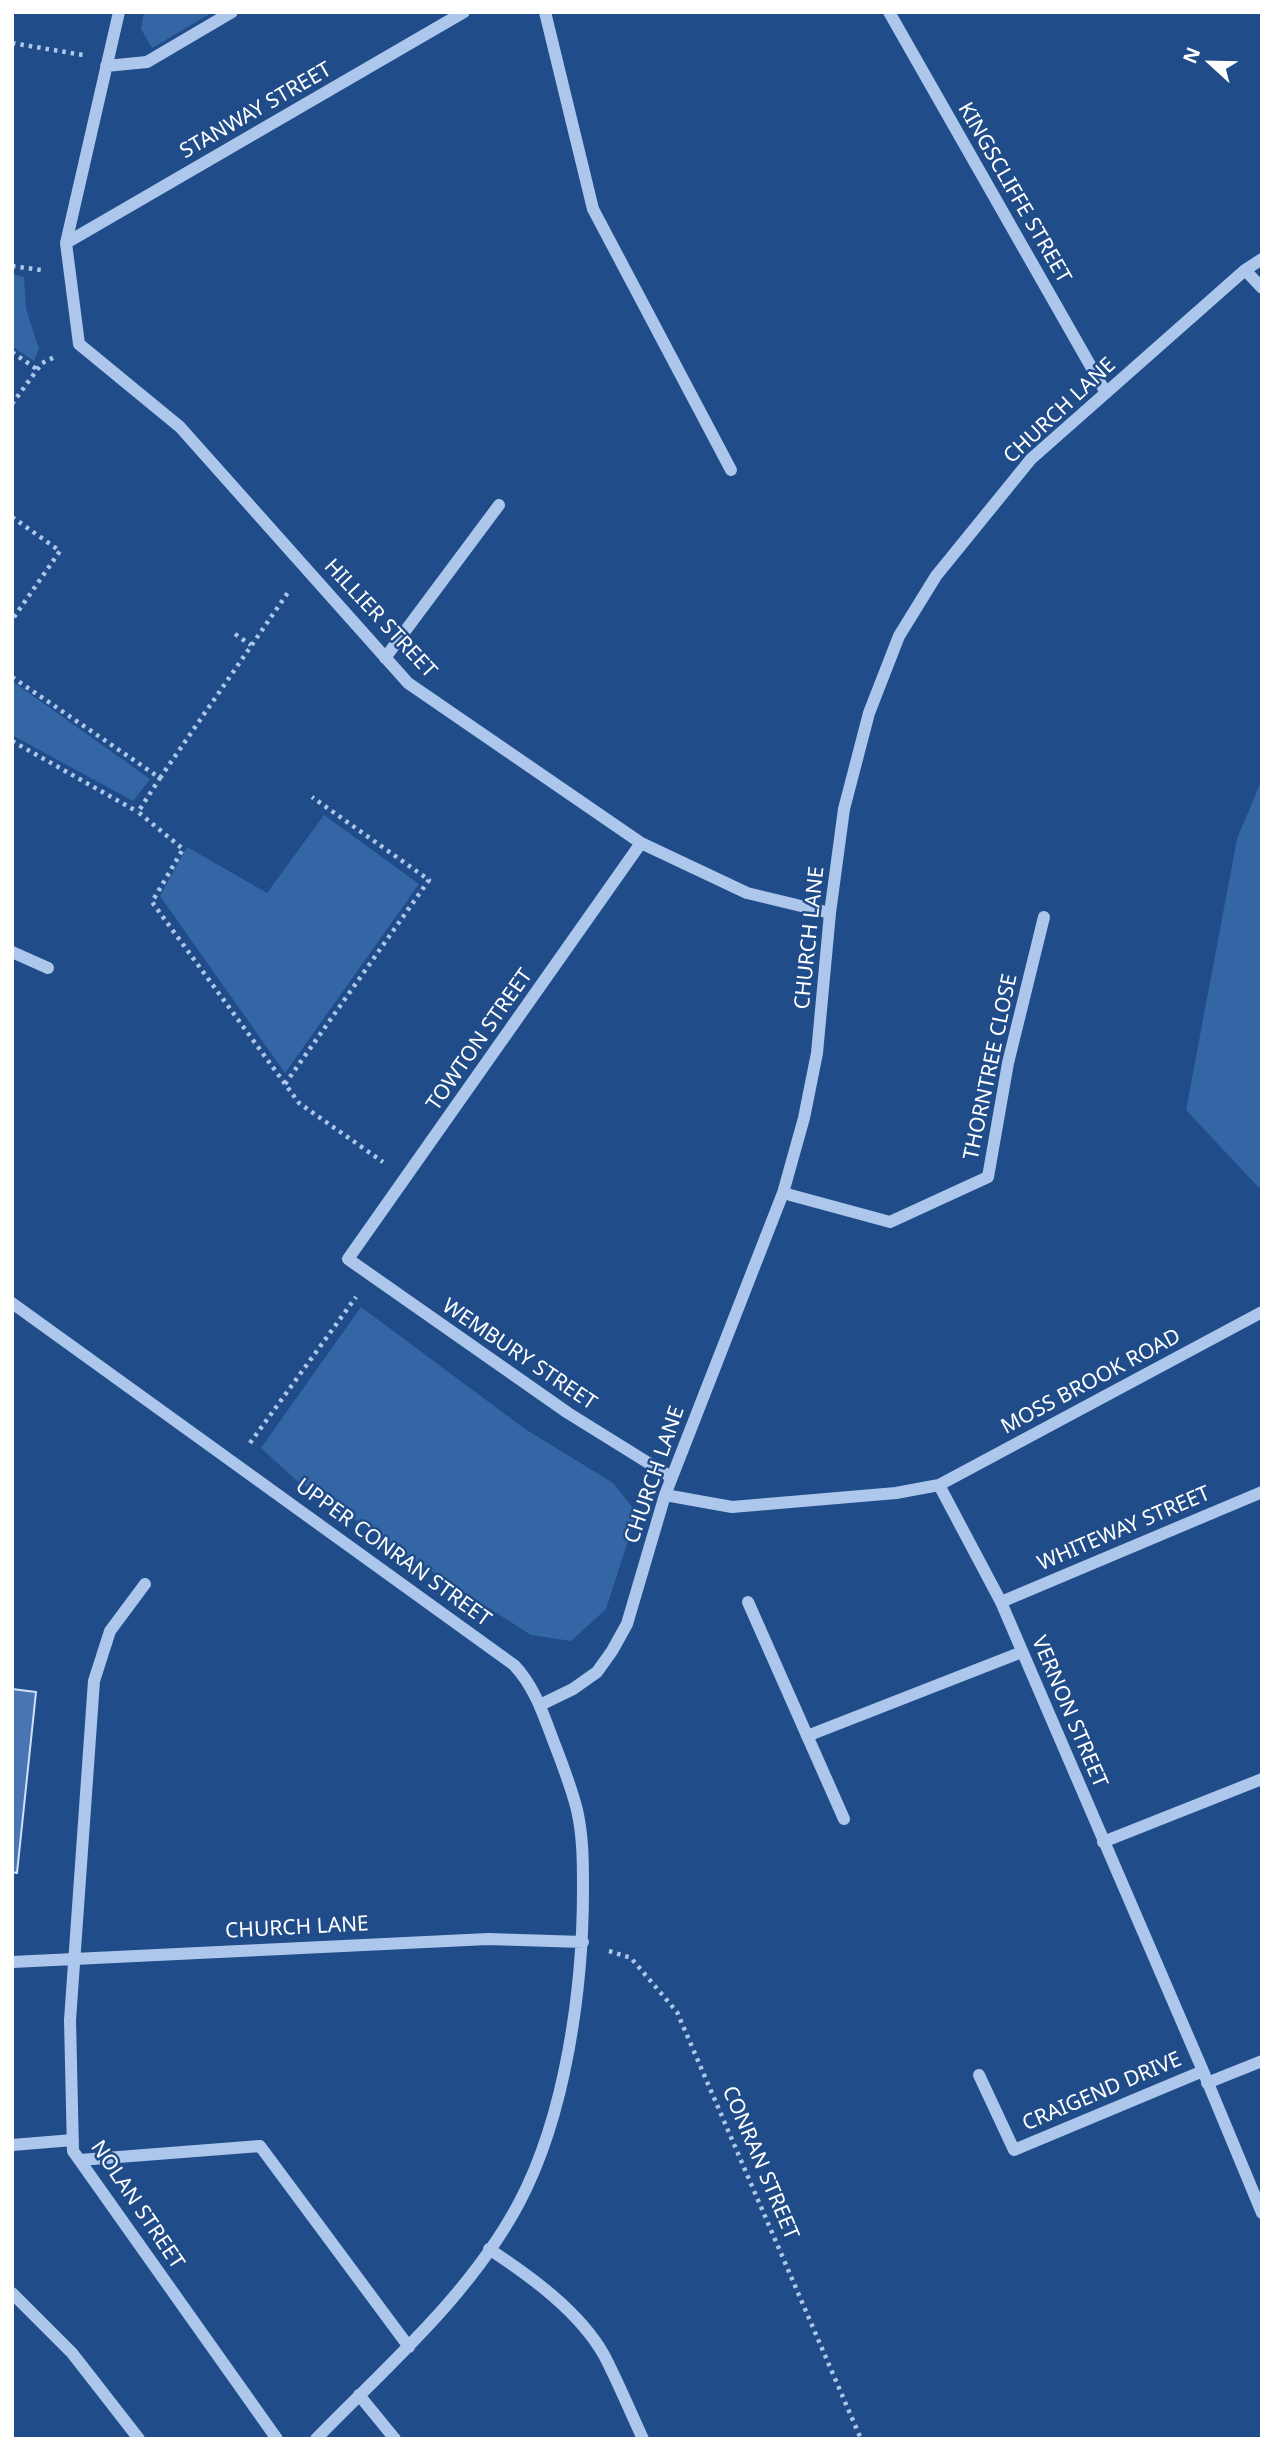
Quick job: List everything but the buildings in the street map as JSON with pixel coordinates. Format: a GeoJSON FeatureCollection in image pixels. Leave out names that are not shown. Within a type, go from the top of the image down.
{"type":"FeatureCollection","features":[{"type":"Feature","properties":{"kind":"street"},"geometry":{"type":"LineString","coordinates":[[79,344],[66,243],[119,12]]}},
{"type":"Feature","properties":{"kind":"street"},"geometry":{"type":"LineString","coordinates":[[107,63],[147,62],[232,12]]}},
{"type":"Feature","properties":{"kind":"street","name":"STANWAY STREET"},"geometry":{"type":"LineString","coordinates":[[66,243],[464,12]]}},
{"type":"Feature","properties":{"kind":"street"},"geometry":{"type":"LineString","coordinates":[[545,12],[593,209],[732,470]]}},
{"type":"Feature","properties":{"kind":"street","name":"KINGSCLIFFE STREET"},"geometry":{"type":"LineString","coordinates":[[889,12],[1106,393]]}},
{"type":"Feature","properties":{"kind":"street","name":"CHURCH LANE"},"geometry":{"type":"LineString","coordinates":[[540,1705],[573,1689],[597,1672],[627,1624],[671,1477],[783,1193],[804,1118],[817,1053],[830,913],[847,797],[869,713],[899,636],[936,576],[1031,459],[1245,270],[1262,259]]}},
{"type":"Feature","properties":{"kind":"street"},"geometry":{"type":"LineString","coordinates":[[1245,270],[1262,288]]}},
{"type":"Feature","properties":{"kind":"street","name":"HILLIER STREET"},"geometry":{"type":"LineString","coordinates":[[79,344],[180,427],[408,683],[641,843],[747,893],[830,913]]}},
{"type":"Feature","properties":{"kind":"street"},"geometry":{"type":"LineString","coordinates":[[385,657],[499,505]]}},
{"type":"Feature","properties":{"kind":"street","name":"TOWTON STREET"},"geometry":{"type":"LineString","coordinates":[[348,1259],[641,843]]}},
{"type":"Feature","properties":{"kind":"street","name":"THORNTREE CLOSE"},"geometry":{"type":"LineString","coordinates":[[783,1193],[890,1222],[988,1177],[1008,1063],[1044,917]]}},
{"type":"Feature","properties":{"kind":"street"},"geometry":{"type":"LineString","coordinates":[[12,951],[48,968]]}},
{"type":"Feature","properties":{"kind":"street","name":"WEMBURY STREET"},"geometry":{"type":"LineString","coordinates":[[348,1259],[568,1413],[671,1477]]}},
{"type":"Feature","properties":{"kind":"street","name":"UPPER CONRAN STREET"},"geometry":{"type":"LineString","coordinates":[[12,1303],[501,1655],[524,1676],[540,1705],[566,1773],[577,1811],[583,1849],[583,1942],[564,2074],[540,2155],[519,2203],[455,2294],[409,2347],[316,2439]]}},
{"type":"Feature","properties":{"kind":"street","name":"MOSS BROOK ROAD"},"geometry":{"type":"LineString","coordinates":[[939,1485],[1262,1312]]}},
{"type":"Feature","properties":{"kind":"street"},"geometry":{"type":"LineString","coordinates":[[665,1496],[732,1507],[896,1493],[939,1485]]}},
{"type":"Feature","properties":{"kind":"street","name":"VERNON STREET"},"geometry":{"type":"LineString","coordinates":[[939,1485],[1001,1602],[1262,2213]]}},
{"type":"Feature","properties":{"kind":"street","name":"WHITEWAY STREET"},"geometry":{"type":"LineString","coordinates":[[1001,1602],[1262,1492]]}},
{"type":"Feature","properties":{"kind":"street","name":"NOLAN STREET"},"geometry":{"type":"LineString","coordinates":[[145,1584],[110,1631],[94,1681],[70,2020],[73,2151],[277,2439]]}},
{"type":"Feature","properties":{"kind":"street"},"geometry":{"type":"LineString","coordinates":[[748,1602],[844,1819]]}},
{"type":"Feature","properties":{"kind":"street"},"geometry":{"type":"LineString","coordinates":[[807,1736],[1023,1652]]}},
{"type":"Feature","properties":{"kind":"street"},"geometry":{"type":"LineString","coordinates":[[1103,1842],[1262,1779]]}},
{"type":"Feature","properties":{"kind":"street","name":"CHURCH LANE"},"geometry":{"type":"LineString","coordinates":[[12,1962],[488,1939],[583,1942]]}},
{"type":"Feature","properties":{"kind":"street"},"geometry":{"type":"LineString","coordinates":[[1205,2077],[1262,2061]]}},
{"type":"Feature","properties":{"kind":"street","name":"CRAIGEND DRIVE"},"geometry":{"type":"LineString","coordinates":[[979,2076],[1014,2150],[1205,2077]]}},
{"type":"Feature","properties":{"kind":"street"},"geometry":{"type":"LineString","coordinates":[[12,2145],[73,2140]]}},
{"type":"Feature","properties":{"kind":"street"},"geometry":{"type":"LineString","coordinates":[[80,2160],[260,2146],[409,2347]]}},
{"type":"Feature","properties":{"kind":"street"},"geometry":{"type":"LineString","coordinates":[[489,2249],[533,2278],[575,2318],[603,2353],[643,2439]]}},
{"type":"Feature","properties":{"kind":"street"},"geometry":{"type":"LineString","coordinates":[[12,2293],[72,2353],[139,2439]]}},
{"type":"Feature","properties":{"kind":"street"},"geometry":{"type":"LineString","coordinates":[[359,2395],[395,2439]]}},
{"type":"Feature","properties":{"kind":"path"},"geometry":{"type":"LineString","coordinates":[[12,43],[107,63]]}},
{"type":"Feature","properties":{"kind":"path"},"geometry":{"type":"LineString","coordinates":[[12,404],[42,363],[79,344]]}},
{"type":"Feature","properties":{"kind":"path"},"geometry":{"type":"LineString","coordinates":[[12,352],[38,370]]}},
{"type":"Feature","properties":{"kind":"path"},"geometry":{"type":"LineString","coordinates":[[12,517],[60,551],[12,620]]}},
{"type":"Feature","properties":{"kind":"path"},"geometry":{"type":"LineString","coordinates":[[138,812],[305,568]]}},
{"type":"Feature","properties":{"kind":"path"},"geometry":{"type":"LineString","coordinates":[[235,634],[251,645]]}},
{"type":"Feature","properties":{"kind":"path"},"geometry":{"type":"LineString","coordinates":[[12,677],[160,778]]}},
{"type":"Feature","properties":{"kind":"path"},"geometry":{"type":"LineString","coordinates":[[12,741],[138,812],[183,849],[152,902],[299,1103],[407,1178]]}},
{"type":"Feature","properties":{"kind":"path"},"geometry":{"type":"LineString","coordinates":[[285,1084],[429,880],[312,797]]}},
{"type":"Feature","properties":{"kind":"path"},"geometry":{"type":"LineString","coordinates":[[236,1464],[370,1276]]}},
{"type":"Feature","properties":{"kind":"path","name":"CONRAN STREET"},"geometry":{"type":"LineString","coordinates":[[583,1942],[631,1958],[677,2012],[861,2439]]}},
{"type":"Feature","properties":{"kind":"shaded area"},"geometry":{"type":"Polygon","coordinates":[[[144,12],[213,12],[152,48],[141,29],[144,12]]]}},
{"type":"Feature","properties":{"kind":"shaded area"},"geometry":{"type":"Polygon","coordinates":[[[12,274],[24,277],[26,309],[39,349],[34,361],[12,346],[12,274]]]}},
{"type":"Feature","properties":{"kind":"shaded area"},"geometry":{"type":"Polygon","coordinates":[[[12,681],[150,779],[133,801],[12,735],[12,681]]]}},
{"type":"Feature","properties":{"kind":"shaded area"},"geometry":{"type":"Polygon","coordinates":[[[1262,779],[1262,1191],[1186,1110],[1237,839],[1262,779]]]}},
{"type":"Feature","properties":{"kind":"shaded area"},"geometry":{"type":"Polygon","coordinates":[[[324,815],[419,884],[285,1073],[160,896],[187,847],[267,893],[324,815]]]}},
{"type":"Feature","properties":{"kind":"shaded area"},"geometry":{"type":"Polygon","coordinates":[[[361,1307],[525,1429],[613,1483],[637,1513],[606,1609],[571,1641],[531,1635],[296,1480],[261,1448],[361,1307]]]}}]}
